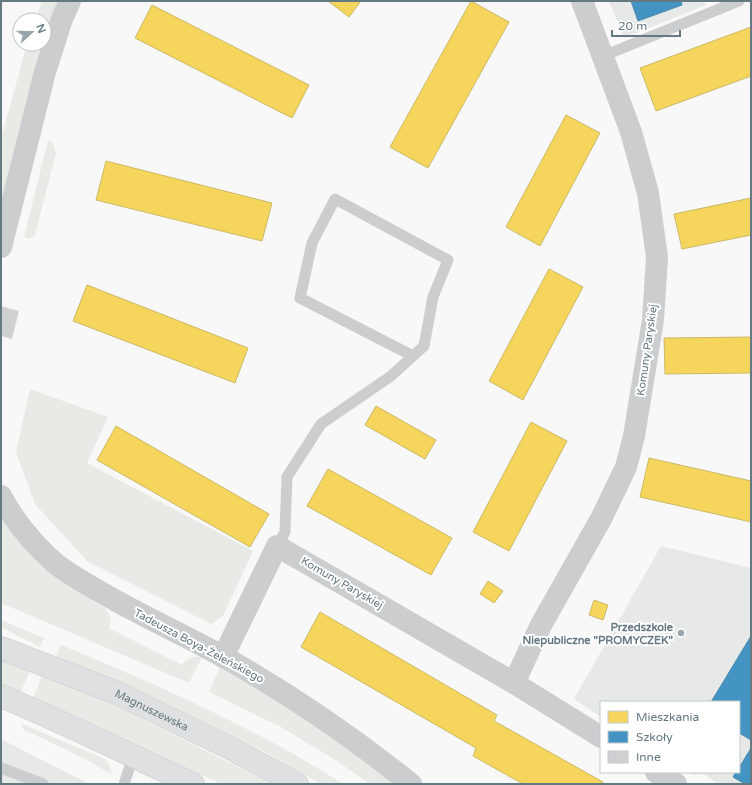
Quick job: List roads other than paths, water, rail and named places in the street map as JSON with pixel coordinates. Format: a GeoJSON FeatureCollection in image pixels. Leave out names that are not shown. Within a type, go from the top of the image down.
{"type":"FeatureCollection","features":[{"type":"Feature","properties":{"kind":"street"},"geometry":{"type":"LineString","coordinates":[[1,246],[45,72],[62,19],[70,1]]}},
{"type":"Feature","properties":{"kind":"street","name":"Komuny Paryskiej"},"geometry":{"type":"LineString","coordinates":[[514,682],[541,625],[602,518],[626,467],[634,436],[653,320],[657,258],[648,193],[631,132],[582,1]]}},
{"type":"Feature","properties":{"kind":"street","name":"Tadeusza Boya-Żeleńskiego"},"geometry":{"type":"LineString","coordinates":[[1,496],[18,523],[38,547],[70,574],[126,608],[223,657],[281,690],[375,755],[411,784]]}},
{"type":"Feature","properties":{"kind":"street"},"geometry":{"type":"LineString","coordinates":[[223,657],[277,546]]}},
{"type":"Feature","properties":{"kind":"street","name":"Komuny Paryskiej"},"geometry":{"type":"LineString","coordinates":[[277,546],[514,682],[600,736]]}},
{"type":"Feature","properties":{"kind":"street","name":"Magnuszewska"},"geometry":{"type":"LineString","coordinates":[[1,648],[117,693],[230,748],[297,784]]}},
{"type":"Feature","properties":{"kind":"street"},"geometry":{"type":"LineString","coordinates":[[1,696],[50,717],[193,784]]}},
{"type":"Feature","properties":{"kind":"street"},"geometry":{"type":"LineString","coordinates":[[658,773],[676,784]]}},
{"type":"Feature","properties":{"kind":"lane"},"geometry":{"type":"LineString","coordinates":[[603,56],[739,1]]}},
{"type":"Feature","properties":{"kind":"lane"},"geometry":{"type":"LineString","coordinates":[[277,546],[285,532],[287,477],[321,424],[391,376],[413,356],[424,346],[433,297],[448,260],[335,199],[312,243],[300,298],[413,356]]}},
{"type":"Feature","properties":{"kind":"lane"},"geometry":{"type":"LineString","coordinates":[[124,784],[133,757]]}},
{"type":"Feature","properties":{"kind":"lane"},"geometry":{"type":"LineString","coordinates":[[1,768],[43,784]]}},
{"type":"Feature","properties":{"kind":"place","name":"Przedszkole Niepubliczne \"PROMYCZEK\""},"geometry":{"type":"Point","coordinates":[681,633]}}]}
